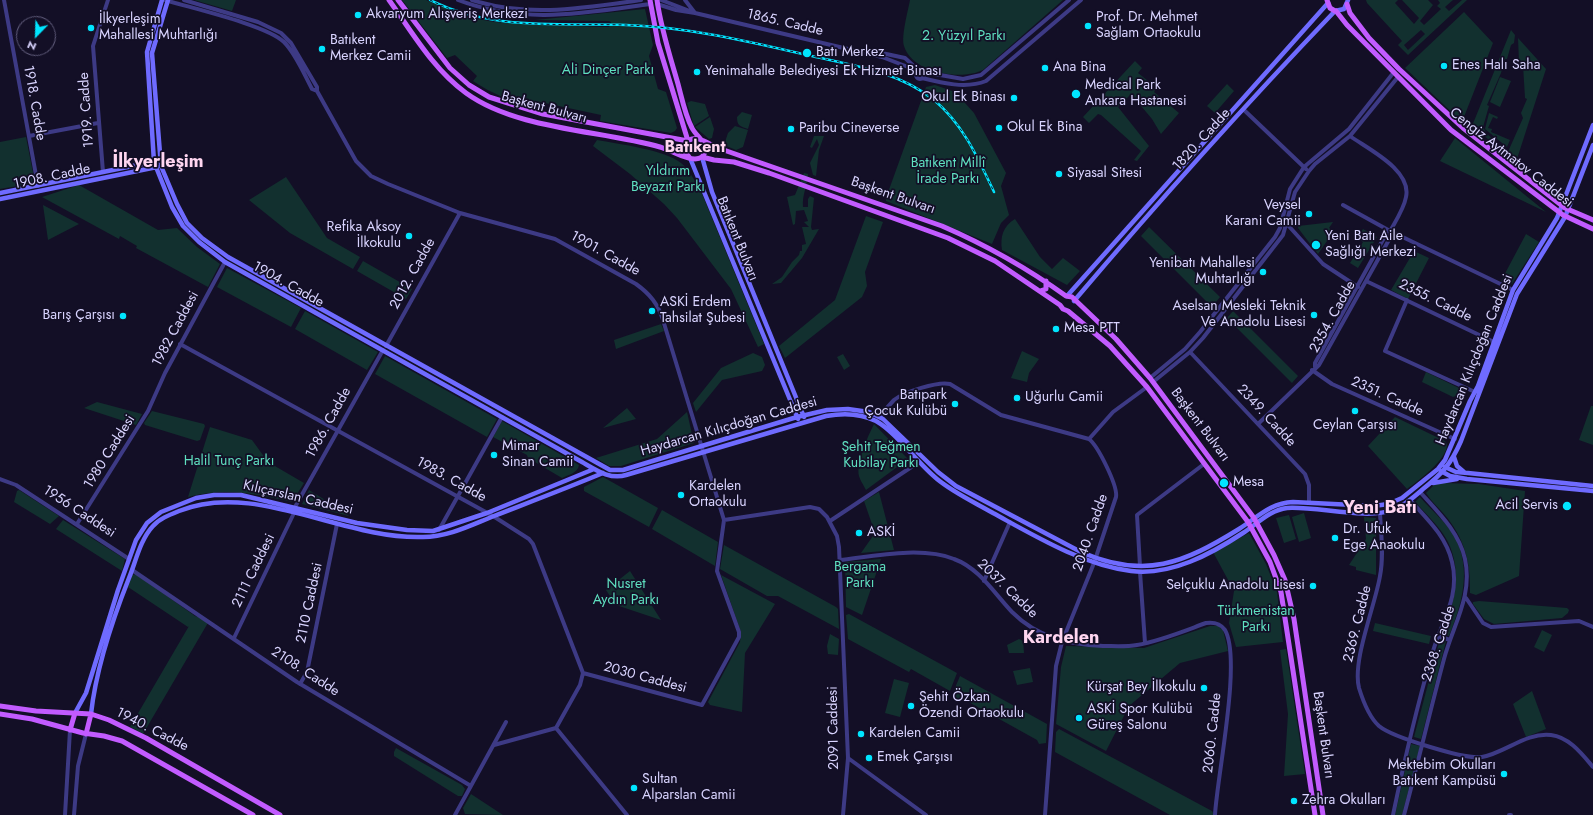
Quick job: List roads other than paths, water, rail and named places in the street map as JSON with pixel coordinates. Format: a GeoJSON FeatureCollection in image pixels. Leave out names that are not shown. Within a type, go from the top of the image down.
{"type":"FeatureCollection","features":[{"type":"Feature","properties":{"kind":"main road","name":"1904. Cadde"},"geometry":{"type":"LineString","coordinates":[[162,0],[147,52],[155,164],[172,207],[183,226],[199,242],[227,260],[605,471]]}},
{"type":"Feature","properties":{"kind":"main road","name":"1904. Cadde"},"geometry":{"type":"LineString","coordinates":[[167,0],[152,53],[161,163],[177,204],[187,223],[227,260]]}},
{"type":"Feature","properties":{"kind":"main road","name":"Başkent Bulvarı"},"geometry":{"type":"LineString","coordinates":[[389,0],[442,72],[457,86],[480,101],[529,119],[659,147],[690,158]]}},
{"type":"Feature","properties":{"kind":"main road","name":"Başkent Bulvarı"},"geometry":{"type":"LineString","coordinates":[[398,0],[450,68],[469,85],[489,97],[543,114],[688,141]]}},
{"type":"Feature","properties":{"kind":"main road"},"geometry":{"type":"LineString","coordinates":[[650,2],[658,1],[662,29],[683,102],[692,129],[702,140]]}},
{"type":"Feature","properties":{"kind":"main road","name":"Cengiz Aytmatov Caddesi"},"geometry":{"type":"LineString","coordinates":[[1328,1],[1330,8],[1336,11],[1342,20],[1451,130],[1565,217],[1593,229]]}},
{"type":"Feature","properties":{"kind":"main road","name":"1820. Cadde"},"geometry":{"type":"LineString","coordinates":[[1067,296],[1328,1]]}},
{"type":"Feature","properties":{"kind":"main road","name":"Cengiz Aytmatov Caddesi"},"geometry":{"type":"LineString","coordinates":[[1347,1],[1350,13],[1368,38],[1463,128],[1563,206],[1593,220]]}},
{"type":"Feature","properties":{"kind":"main road","name":"1820. Cadde"},"geometry":{"type":"LineString","coordinates":[[1075,301],[1244,110],[1336,11],[1344,9],[1347,1]]}},
{"type":"Feature","properties":{"kind":"main road","name":"Batıkent Bulvarı"},"geometry":{"type":"LineString","coordinates":[[650,2],[658,43],[688,141],[684,150],[686,155],[690,158],[800,423]]}},
{"type":"Feature","properties":{"kind":"main road","name":"Haydarcan Kılıçdoğan Caddesi"},"geometry":{"type":"LineString","coordinates":[[605,471],[622,470],[804,415],[826,410],[848,409],[864,411],[880,417],[943,477],[956,486],[1095,560],[1140,566],[1164,564],[1188,557],[1280,503],[1374,506],[1388,504],[1406,496],[1442,464],[1455,439],[1475,392],[1514,290],[1560,213],[1593,125]]}},
{"type":"Feature","properties":{"kind":"main road"},"geometry":{"type":"LineString","coordinates":[[688,141],[696,138],[702,140]]}},
{"type":"Feature","properties":{"kind":"main road","name":"Başkent Bulvarı"},"geometry":{"type":"LineString","coordinates":[[702,140],[718,148],[942,226],[994,250],[1046,281],[1067,296]]}},
{"type":"Feature","properties":{"kind":"main road","name":"Batıkent Bulvarı"},"geometry":{"type":"LineString","coordinates":[[702,140],[706,148],[702,157],[712,192],[806,421]]}},
{"type":"Feature","properties":{"kind":"main road","name":"Haydarcan Kılıçdoğan Caddesi"},"geometry":{"type":"LineString","coordinates":[[605,471],[613,477],[622,476],[826,416],[845,414],[865,417],[876,422],[936,478],[951,489],[1010,522],[1095,560],[1124,570],[1140,572],[1158,571],[1184,564],[1210,552],[1251,528],[1274,512],[1286,508],[1380,513],[1395,509],[1410,500],[1443,473],[1454,457],[1517,294],[1565,217],[1593,145]]}},
{"type":"Feature","properties":{"kind":"main road"},"geometry":{"type":"LineString","coordinates":[[690,158],[696,159],[702,157]]}},
{"type":"Feature","properties":{"kind":"main road","name":"Başkent Bulvarı"},"geometry":{"type":"LineString","coordinates":[[702,157],[734,162],[769,173],[921,227],[990,258],[1060,305]]}},
{"type":"Feature","properties":{"kind":"main road"},"geometry":{"type":"LineString","coordinates":[[155,164],[161,163]]}},
{"type":"Feature","properties":{"kind":"main road","name":"1908. Cadde"},"geometry":{"type":"LineString","coordinates":[[0,192],[38,186],[103,172],[155,164]]}},
{"type":"Feature","properties":{"kind":"main road","name":"1908. Cadde"},"geometry":{"type":"LineString","coordinates":[[0,199],[39,192],[155,164]]}},
{"type":"Feature","properties":{"kind":"main road"},"geometry":{"type":"LineString","coordinates":[[38,186],[39,192]]}},
{"type":"Feature","properties":{"kind":"main road"},"geometry":{"type":"LineString","coordinates":[[1040,291],[1046,289],[1046,281]]}},
{"type":"Feature","properties":{"kind":"main road"},"geometry":{"type":"LineString","coordinates":[[1079,281],[1080,287],[1087,286]]}},
{"type":"Feature","properties":{"kind":"main road"},"geometry":{"type":"LineString","coordinates":[[1067,296],[1072,297],[1075,301],[1073,308],[1068,311],[1063,309],[1060,305],[1061,299],[1067,296]]}},
{"type":"Feature","properties":{"kind":"main road","name":"Başkent Bulvarı"},"geometry":{"type":"LineString","coordinates":[[1075,301],[1116,339],[1151,380],[1254,518],[1282,573],[1293,612],[1322,815]]}},
{"type":"Feature","properties":{"kind":"main road","name":"Başkent Bulvarı"},"geometry":{"type":"LineString","coordinates":[[1068,311],[1110,346],[1148,387],[1248,522],[1270,562],[1280,586],[1315,815]]}},
{"type":"Feature","properties":{"kind":"main road"},"geometry":{"type":"LineString","coordinates":[[1085,324],[1086,318],[1092,317]]}},
{"type":"Feature","properties":{"kind":"main road"},"geometry":{"type":"LineString","coordinates":[[776,365],[782,363]]}},
{"type":"Feature","properties":{"kind":"main road"},"geometry":{"type":"LineString","coordinates":[[876,422],[880,417]]}},
{"type":"Feature","properties":{"kind":"main road"},"geometry":{"type":"LineString","coordinates":[[1455,439],[1461,441]]}},
{"type":"Feature","properties":{"kind":"main road"},"geometry":{"type":"LineString","coordinates":[[1454,457],[1458,466],[1467,476]]}},
{"type":"Feature","properties":{"kind":"main road"},"geometry":{"type":"LineString","coordinates":[[1442,464],[1447,468],[1467,476]]}},
{"type":"Feature","properties":{"kind":"main road","name":"Kılıçarslan Caddesi"},"geometry":{"type":"LineString","coordinates":[[75,713],[86,692],[118,590],[142,529],[151,519],[170,508],[196,498],[214,495],[241,495],[372,525],[420,531],[439,530],[487,513],[595,466]]}},
{"type":"Feature","properties":{"kind":"main road"},"geometry":{"type":"LineString","coordinates":[[1438,469],[1443,473],[1578,487],[1593,491]]}},
{"type":"Feature","properties":{"kind":"main road","name":"Kılıçarslan Caddesi"},"geometry":{"type":"LineString","coordinates":[[91,714],[98,674],[120,603],[142,542],[153,526],[164,518],[185,509],[213,502],[241,502],[385,534],[422,538],[449,533],[605,471]]}},
{"type":"Feature","properties":{"kind":"main road"},"geometry":{"type":"LineString","coordinates":[[1429,484],[1467,476]]}},
{"type":"Feature","properties":{"kind":"main road"},"geometry":{"type":"LineString","coordinates":[[1578,487],[1593,486]]}},
{"type":"Feature","properties":{"kind":"main road"},"geometry":{"type":"LineString","coordinates":[[294,513],[295,507]]}},
{"type":"Feature","properties":{"kind":"main road","name":"1940. Cadde"},"geometry":{"type":"LineString","coordinates":[[0,706],[36,711],[91,714],[141,735],[280,815]]}},
{"type":"Feature","properties":{"kind":"main road"},"geometry":{"type":"LineString","coordinates":[[70,730],[75,713]]}},
{"type":"Feature","properties":{"kind":"main road","name":"1940. Cadde"},"geometry":{"type":"LineString","coordinates":[[0,714],[32,718],[70,730],[122,741],[253,815]]}},
{"type":"Feature","properties":{"kind":"main road"},"geometry":{"type":"LineString","coordinates":[[86,734],[91,714]]}},
{"type":"Feature","properties":{"kind":"street","name":"1918. Cadde"},"geometry":{"type":"LineString","coordinates":[[4,0],[38,186]]}},
{"type":"Feature","properties":{"kind":"street","name":"1919. Cadde"},"geometry":{"type":"LineString","coordinates":[[103,172],[93,46],[108,0]]}},
{"type":"Feature","properties":{"kind":"street","name":"1901. Cadde"},"geometry":{"type":"LineString","coordinates":[[167,0],[253,27],[278,38],[288,48],[312,89],[317,92]]}},
{"type":"Feature","properties":{"kind":"street","name":"1901. Cadde"},"geometry":{"type":"LineString","coordinates":[[184,0],[256,22],[283,34],[295,49],[317,87],[317,92],[353,156],[365,171],[388,184],[460,213],[555,239],[645,290],[660,310],[724,520],[717,571],[739,632],[739,637],[702,705]]}},
{"type":"Feature","properties":{"kind":"street"},"geometry":{"type":"LineString","coordinates":[[458,0],[498,12],[541,16],[650,2]]}},
{"type":"Feature","properties":{"kind":"street"},"geometry":{"type":"LineString","coordinates":[[472,0],[510,9],[547,11],[641,0]]}},
{"type":"Feature","properties":{"kind":"street"},"geometry":{"type":"LineString","coordinates":[[675,0],[676,8]]}},
{"type":"Feature","properties":{"kind":"street"},"geometry":{"type":"LineString","coordinates":[[685,0],[695,13]]}},
{"type":"Feature","properties":{"kind":"street"},"geometry":{"type":"LineString","coordinates":[[919,72],[963,78],[977,77],[985,72],[1069,0]]}},
{"type":"Feature","properties":{"kind":"street"},"geometry":{"type":"LineString","coordinates":[[919,72],[922,78],[963,85],[981,83],[991,78],[1080,0]]}},
{"type":"Feature","properties":{"kind":"street","name":"1865. Cadde"},"geometry":{"type":"LineString","coordinates":[[658,1],[695,13],[870,54],[877,52],[905,58],[919,72],[917,78],[922,78]]}},
{"type":"Feature","properties":{"kind":"street"},"geometry":{"type":"LineString","coordinates":[[1039,26],[1044,32]]}},
{"type":"Feature","properties":{"kind":"street"},"geometry":{"type":"LineString","coordinates":[[1151,380],[1185,349],[1200,332],[1272,240],[1282,220],[1290,189],[1304,167],[1350,129],[1394,72]]}},
{"type":"Feature","properties":{"kind":"street"},"geometry":{"type":"LineString","coordinates":[[1151,380],[1190,352],[1203,338],[1276,246],[1283,235],[1288,222],[1295,192],[1308,171],[1350,136],[1398,77]]}},
{"type":"Feature","properties":{"kind":"street"},"geometry":{"type":"LineString","coordinates":[[1244,110],[1308,171]]}},
{"type":"Feature","properties":{"kind":"street"},"geometry":{"type":"LineString","coordinates":[[29,136],[98,123]]}},
{"type":"Feature","properties":{"kind":"street","name":"2354. Cadde"},"geometry":{"type":"LineString","coordinates":[[1313,369],[1314,363],[1385,236],[1390,232],[1406,199],[1407,189],[1400,174],[1391,164],[1350,136]]}},
{"type":"Feature","properties":{"kind":"street"},"geometry":{"type":"LineString","coordinates":[[1343,205],[1390,232],[1514,290]]}},
{"type":"Feature","properties":{"kind":"street","name":"2012. Cadde"},"geometry":{"type":"LineString","coordinates":[[384,348],[460,213]]}},
{"type":"Feature","properties":{"kind":"street"},"geometry":{"type":"LineString","coordinates":[[1282,220],[1288,222],[1323,264],[1361,289]]}},
{"type":"Feature","properties":{"kind":"street","name":"2354. Cadde"},"geometry":{"type":"LineString","coordinates":[[1258,424],[1313,369],[1319,366],[1390,238],[1390,232]]}},
{"type":"Feature","properties":{"kind":"street","name":"1982 Caddesi"},"geometry":{"type":"LineString","coordinates":[[149,410],[165,373],[180,344],[227,260]]}},
{"type":"Feature","properties":{"kind":"street","name":"2355. Cadde"},"geometry":{"type":"LineString","coordinates":[[1366,280],[1494,342]]}},
{"type":"Feature","properties":{"kind":"street"},"geometry":{"type":"LineString","coordinates":[[1406,300],[1385,350],[1475,392]]}},
{"type":"Feature","properties":{"kind":"street","name":"1983. Cadde"},"geometry":{"type":"LineString","coordinates":[[180,344],[493,516],[528,539],[533,544],[583,673]]}},
{"type":"Feature","properties":{"kind":"street","name":"1986. Cadde"},"geometry":{"type":"LineString","coordinates":[[295,507],[384,348]]}},
{"type":"Feature","properties":{"kind":"street","name":"2349. Cadde"},"geometry":{"type":"LineString","coordinates":[[1190,352],[1306,476],[1309,485],[1309,503]]}},
{"type":"Feature","properties":{"kind":"street","name":"2351. Cadde"},"geometry":{"type":"LineString","coordinates":[[1313,369],[1332,384],[1455,439]]}},
{"type":"Feature","properties":{"kind":"street"},"geometry":{"type":"LineString","coordinates":[[880,417],[896,399],[924,388],[946,383],[954,385],[1001,415],[1088,439],[1113,412],[1148,387]]}},
{"type":"Feature","properties":{"kind":"street","name":"1980 Caddesi"},"geometry":{"type":"LineString","coordinates":[[77,524],[149,410]]}},
{"type":"Feature","properties":{"kind":"street"},"geometry":{"type":"LineString","coordinates":[[439,530],[503,415]]}},
{"type":"Feature","properties":{"kind":"street","name":"2040. Cadde"},"geometry":{"type":"LineString","coordinates":[[1045,815],[1055,670],[1062,642],[1095,560],[1117,494],[1115,486],[1094,445],[1088,439]]}},
{"type":"Feature","properties":{"kind":"street"},"geometry":{"type":"LineString","coordinates":[[724,520],[810,507],[824,513],[830,521],[919,462]]}},
{"type":"Feature","properties":{"kind":"street"},"geometry":{"type":"LineString","coordinates":[[1140,566],[1137,515],[1204,464]]}},
{"type":"Feature","properties":{"kind":"street","name":"1956 Caddesi"},"geometry":{"type":"LineString","coordinates":[[0,479],[16,485],[129,559]]}},
{"type":"Feature","properties":{"kind":"street","name":"2368. Cadde"},"geometry":{"type":"LineString","coordinates":[[1404,815],[1450,640],[1466,598],[1466,569],[1460,545],[1449,525],[1420,492]]}},
{"type":"Feature","properties":{"kind":"street","name":"2368. Cadde"},"geometry":{"type":"LineString","coordinates":[[1393,815],[1409,740],[1431,656],[1453,597],[1454,578],[1452,562],[1443,538],[1410,500]]}},
{"type":"Feature","properties":{"kind":"street","name":"2111 Caddesi"},"geometry":{"type":"LineString","coordinates":[[234,638],[294,513]]}},
{"type":"Feature","properties":{"kind":"street","name":"2369. Cadde"},"geometry":{"type":"LineString","coordinates":[[1380,513],[1381,575],[1358,666],[1358,682],[1364,701],[1375,721],[1385,730],[1409,740],[1465,756],[1478,758],[1489,755],[1536,735],[1551,735],[1562,738],[1575,747],[1593,767]]}},
{"type":"Feature","properties":{"kind":"street","name":"2091 Caddesi"},"geometry":{"type":"LineString","coordinates":[[830,521],[838,541],[840,560],[848,758],[843,815]]}},
{"type":"Feature","properties":{"kind":"street"},"geometry":{"type":"LineString","coordinates":[[984,581],[1010,522]]}},
{"type":"Feature","properties":{"kind":"street","name":"2110 Caddesi"},"geometry":{"type":"LineString","coordinates":[[300,684],[307,672],[337,524]]}},
{"type":"Feature","properties":{"kind":"street","name":"2037. Cadde"},"geometry":{"type":"LineString","coordinates":[[840,560],[896,554],[941,555],[968,566],[1013,613],[1027,625],[1062,642],[1122,647],[1145,643],[1213,622],[1220,625],[1225,630],[1230,654]]}},
{"type":"Feature","properties":{"kind":"street","name":"2108. Cadde"},"geometry":{"type":"LineString","coordinates":[[132,570],[300,684],[471,786]]}},
{"type":"Feature","properties":{"kind":"street"},"geometry":{"type":"LineString","coordinates":[[1140,572],[1145,643]]}},
{"type":"Feature","properties":{"kind":"street"},"geometry":{"type":"LineString","coordinates":[[1466,598],[1483,623],[1491,627],[1579,621],[1593,627]]}},
{"type":"Feature","properties":{"kind":"street"},"geometry":{"type":"LineString","coordinates":[[1438,636],[1450,640]]}},
{"type":"Feature","properties":{"kind":"street","name":"2060. Cadde"},"geometry":{"type":"LineString","coordinates":[[1215,815],[1227,717],[1230,654]]}},
{"type":"Feature","properties":{"kind":"street"},"geometry":{"type":"LineString","coordinates":[[494,745],[556,728],[580,684],[583,673]]}},
{"type":"Feature","properties":{"kind":"street","name":"2030 Caddesi"},"geometry":{"type":"LineString","coordinates":[[583,673],[702,705]]}},
{"type":"Feature","properties":{"kind":"street"},"geometry":{"type":"LineString","coordinates":[[455,815],[506,722]]}},
{"type":"Feature","properties":{"kind":"street"},"geometry":{"type":"LineString","coordinates":[[556,728],[627,815]]}},
{"type":"Feature","properties":{"kind":"street"},"geometry":{"type":"LineString","coordinates":[[65,815],[70,730]]}},
{"type":"Feature","properties":{"kind":"street"},"geometry":{"type":"LineString","coordinates":[[74,815],[78,766],[86,734]]}},
{"type":"Feature","properties":{"kind":"street"},"geometry":{"type":"LineString","coordinates":[[848,758],[926,815]]}},
{"type":"Feature","properties":{"kind":"railway"},"geometry":{"type":"LineString","coordinates":[[430,0],[453,10],[477,17],[501,21],[551,24],[649,26],[695,32],[740,40],[874,70],[905,82],[920,90],[944,109],[969,142],[994,192]]}},
{"type":"Feature","properties":{"kind":"place","name":"Akvaryum Alışveriş Merkezi"},"geometry":{"type":"Point","coordinates":[358,15]}},
{"type":"Feature","properties":{"kind":"place","name":"Prof. Dr. Mehmet Sağlam Ortaokulu"},"geometry":{"type":"Point","coordinates":[1088,26]}},
{"type":"Feature","properties":{"kind":"place","name":"İlkyerleşim Mahallesi Muhtarlığı"},"geometry":{"type":"Point","coordinates":[91,28]}},
{"type":"Feature","properties":{"kind":"place","name":"Batıkent Merkez Camii"},"geometry":{"type":"Point","coordinates":[322,49]}},
{"type":"Feature","properties":{"kind":"place","name":"Batı Merkez"},"geometry":{"type":"Point","coordinates":[807,53]}},
{"type":"Feature","properties":{"kind":"place","name":"Enes Halı Saha"},"geometry":{"type":"Point","coordinates":[1444,66]}},
{"type":"Feature","properties":{"kind":"place","name":"Ana Bina"},"geometry":{"type":"Point","coordinates":[1045,68]}},
{"type":"Feature","properties":{"kind":"place","name":"Yenimahalle Belediyesi Ek Hizmet Binası"},"geometry":{"type":"Point","coordinates":[697,72]}},
{"type":"Feature","properties":{"kind":"place","name":"Medical Park Ankara Hastanesi"},"geometry":{"type":"Point","coordinates":[1076,94]}},
{"type":"Feature","properties":{"kind":"place","name":"Okul Ek Binası"},"geometry":{"type":"Point","coordinates":[1014,98]}},
{"type":"Feature","properties":{"kind":"place","name":"Okul Ek Bina"},"geometry":{"type":"Point","coordinates":[999,128]}},
{"type":"Feature","properties":{"kind":"place","name":"Paribu Cineverse"},"geometry":{"type":"Point","coordinates":[791,129]}},
{"type":"Feature","properties":{"kind":"place","name":"Siyasal Sitesi"},"geometry":{"type":"Point","coordinates":[1059,174]}},
{"type":"Feature","properties":{"kind":"place","name":"Veysel Karani Camii"},"geometry":{"type":"Point","coordinates":[1309,214]}},
{"type":"Feature","properties":{"kind":"place","name":"Refika Aksoy İlkokulu"},"geometry":{"type":"Point","coordinates":[409,236]}},
{"type":"Feature","properties":{"kind":"place","name":"Yeni Batı Aile Sağlığı Merkezi"},"geometry":{"type":"Point","coordinates":[1316,245]}},
{"type":"Feature","properties":{"kind":"place","name":"Yenibatı Mahallesi Muhtarlığı"},"geometry":{"type":"Point","coordinates":[1263,272]}},
{"type":"Feature","properties":{"kind":"place","name":"ASKİ Erdem Tahsilat Şubesi"},"geometry":{"type":"Point","coordinates":[652,311]}},
{"type":"Feature","properties":{"kind":"place","name":"Aselsan Mesleki Teknik Ve Anadolu Lisesi"},"geometry":{"type":"Point","coordinates":[1314,315]}},
{"type":"Feature","properties":{"kind":"place","name":"Barış Çarşısı"},"geometry":{"type":"Point","coordinates":[123,316]}},
{"type":"Feature","properties":{"kind":"place","name":"Mesa PTT"},"geometry":{"type":"Point","coordinates":[1056,329]}},
{"type":"Feature","properties":{"kind":"place","name":"Uğurlu Camii"},"geometry":{"type":"Point","coordinates":[1017,398]}},
{"type":"Feature","properties":{"kind":"place","name":"Batıpark Çocuk Kulübü"},"geometry":{"type":"Point","coordinates":[955,404]}},
{"type":"Feature","properties":{"kind":"place","name":"Ceylan Çarşısı"},"geometry":{"type":"Point","coordinates":[1355,411]}},
{"type":"Feature","properties":{"kind":"place","name":"Mimar Sinan Camii"},"geometry":{"type":"Point","coordinates":[494,455]}},
{"type":"Feature","properties":{"kind":"place","name":"Mesa"},"geometry":{"type":"Point","coordinates":[1224,483]}},
{"type":"Feature","properties":{"kind":"place","name":"Kardelen Ortaokulu"},"geometry":{"type":"Point","coordinates":[681,495]}},
{"type":"Feature","properties":{"kind":"place","name":"Acil Servis"},"geometry":{"type":"Point","coordinates":[1567,506]}},
{"type":"Feature","properties":{"kind":"place","name":"ASKİ"},"geometry":{"type":"Point","coordinates":[859,533]}},
{"type":"Feature","properties":{"kind":"place","name":"Dr. Ufuk Ege Anaokulu"},"geometry":{"type":"Point","coordinates":[1335,538]}},
{"type":"Feature","properties":{"kind":"place","name":"Selçuklu Anadolu Lisesi"},"geometry":{"type":"Point","coordinates":[1313,586]}},
{"type":"Feature","properties":{"kind":"place","name":"Kürşat Bey İlkokulu"},"geometry":{"type":"Point","coordinates":[1204,688]}},
{"type":"Feature","properties":{"kind":"place","name":"Şehit Özkan Özendi Ortaokulu"},"geometry":{"type":"Point","coordinates":[911,706]}},
{"type":"Feature","properties":{"kind":"place","name":"ASKİ Spor Kulübü Güreş Salonu"},"geometry":{"type":"Point","coordinates":[1079,718]}},
{"type":"Feature","properties":{"kind":"place","name":"Kardelen Camii"},"geometry":{"type":"Point","coordinates":[861,734]}},
{"type":"Feature","properties":{"kind":"place","name":"Emek Çarşısı"},"geometry":{"type":"Point","coordinates":[869,758]}},
{"type":"Feature","properties":{"kind":"place","name":"Mektebim Okulları Batıkent Kampüsü"},"geometry":{"type":"Point","coordinates":[1504,774]}},
{"type":"Feature","properties":{"kind":"place","name":"Sultan Alparslan Camii"},"geometry":{"type":"Point","coordinates":[634,788]}},
{"type":"Feature","properties":{"kind":"place","name":"Zehra Okulları"},"geometry":{"type":"Point","coordinates":[1294,801]}},
{"type":"Feature","properties":{"kind":"district","name":"Batıkent"},"geometry":{"type":"Point","coordinates":[695,148]}},
{"type":"Feature","properties":{"kind":"district","name":"İlkyerleşim"},"geometry":{"type":"Point","coordinates":[158,163]}},
{"type":"Feature","properties":{"kind":"district","name":"Yeni Batı"},"geometry":{"type":"Point","coordinates":[1380,509]}},
{"type":"Feature","properties":{"kind":"district","name":"Kardelen"},"geometry":{"type":"Point","coordinates":[1061,639]}},
{"type":"Feature","properties":{"kind":"park label","name":"2. Yüzyıl Parkı"},"geometry":{"type":"Point","coordinates":[964,37]}},
{"type":"Feature","properties":{"kind":"park label","name":"Ali Dinçer Parkı"},"geometry":{"type":"Point","coordinates":[608,71]}},
{"type":"Feature","properties":{"kind":"park label","name":"Batıkent Millî İrade Parkı"},"geometry":{"type":"Point","coordinates":[948,172]}},
{"type":"Feature","properties":{"kind":"park label","name":"Yıldırım Beyazıt Parkı"},"geometry":{"type":"Point","coordinates":[668,180]}},
{"type":"Feature","properties":{"kind":"park label","name":"Şehit Teğmen Kubilay Parkı"},"geometry":{"type":"Point","coordinates":[881,456]}},
{"type":"Feature","properties":{"kind":"park label","name":"Halil Tunç Parkı"},"geometry":{"type":"Point","coordinates":[229,462]}},
{"type":"Feature","properties":{"kind":"park label","name":"Bergama Parkı"},"geometry":{"type":"Point","coordinates":[860,576]}},
{"type":"Feature","properties":{"kind":"park label","name":"Nusret Aydın Parkı"},"geometry":{"type":"Point","coordinates":[626,594]}},
{"type":"Feature","properties":{"kind":"park label","name":"Türkmenistan Parkı"},"geometry":{"type":"Point","coordinates":[1256,620]}}]}
